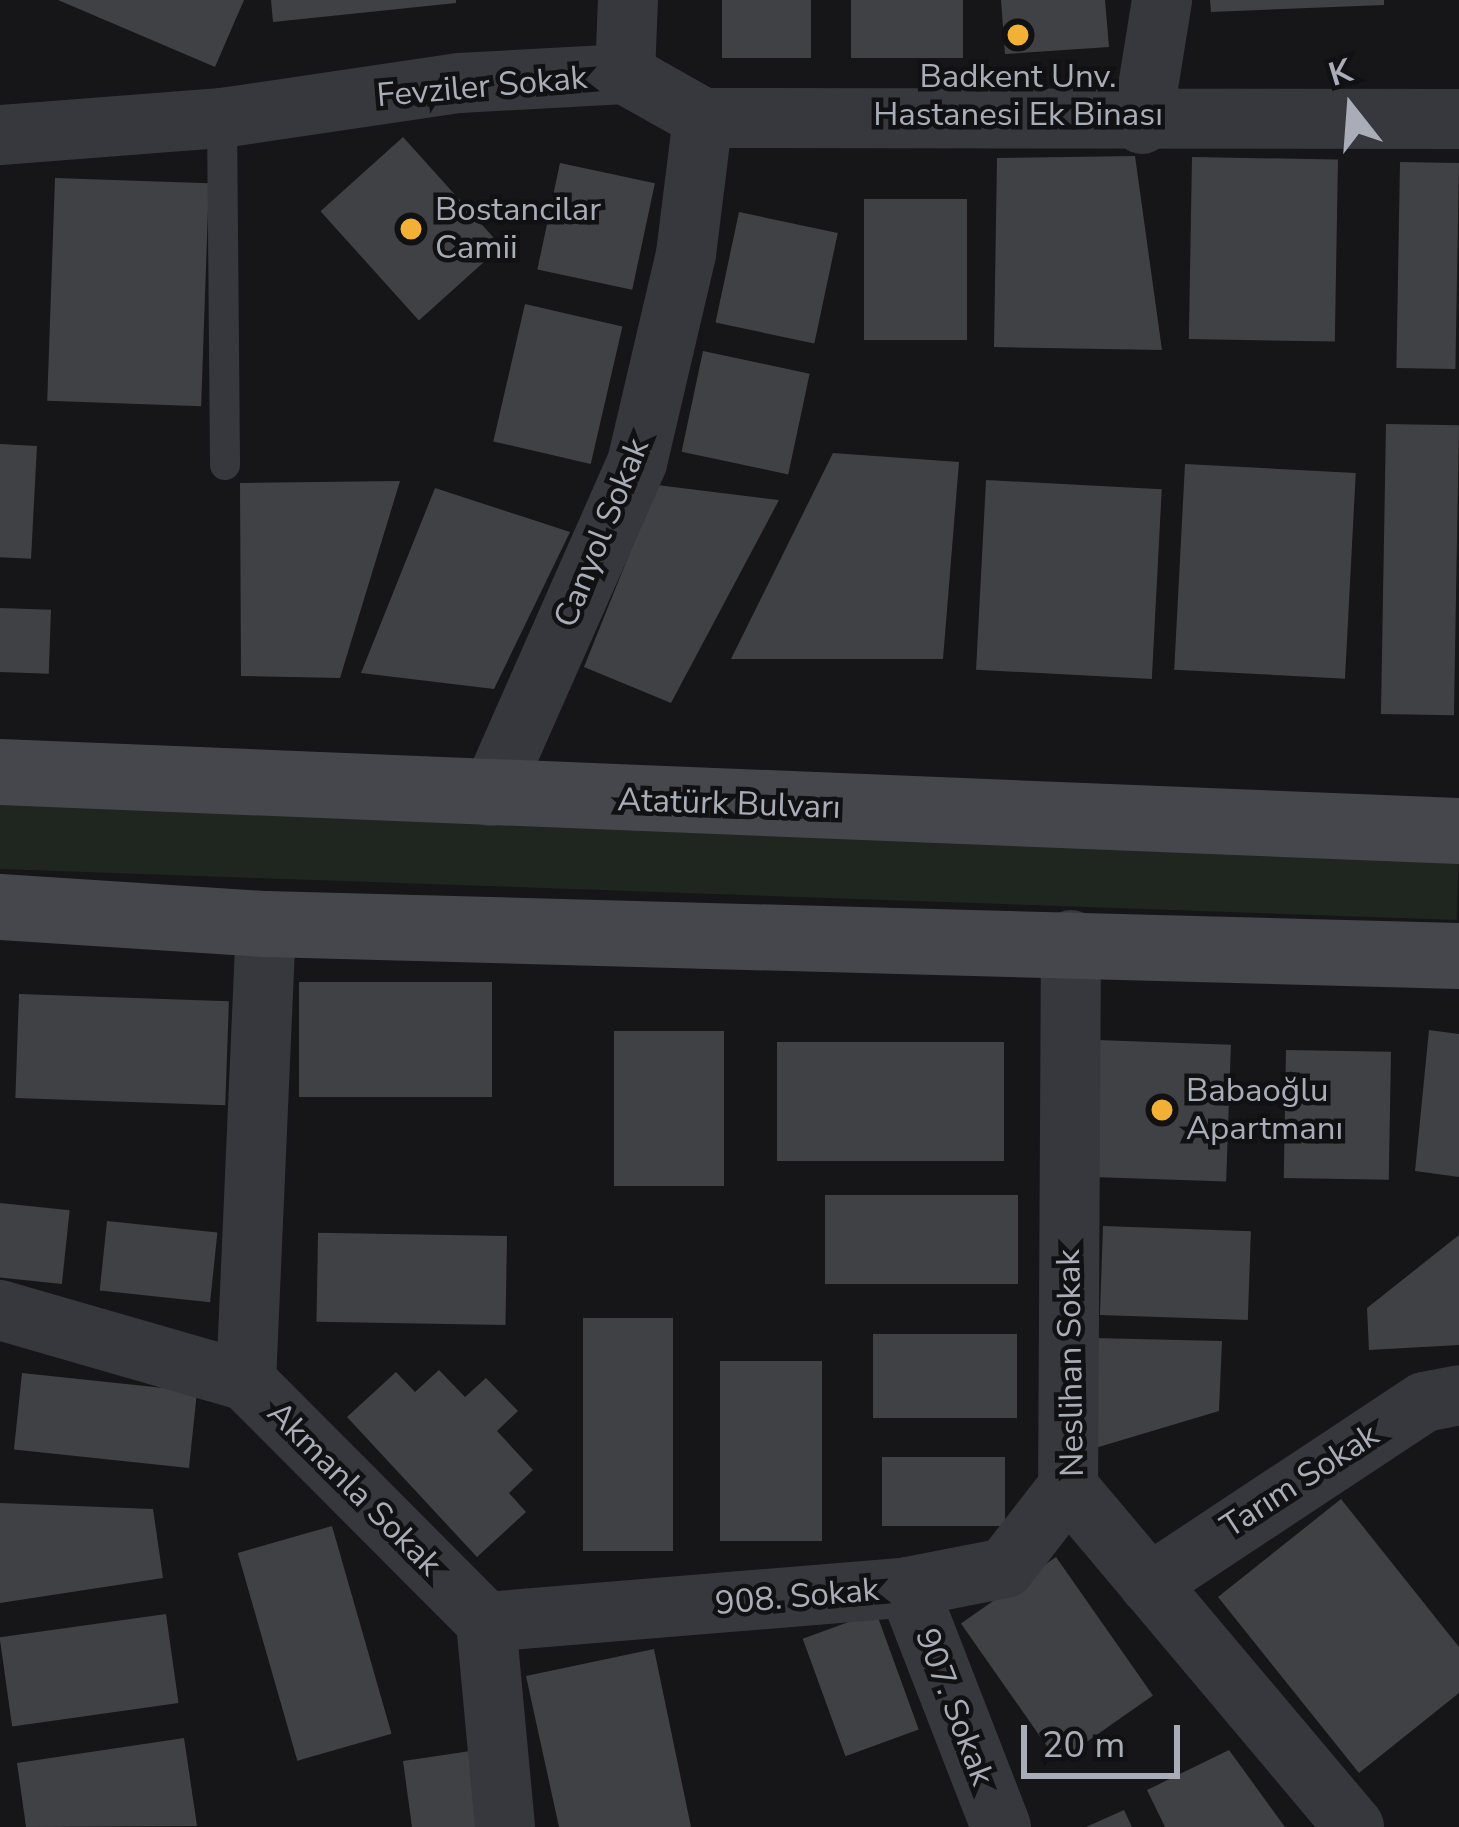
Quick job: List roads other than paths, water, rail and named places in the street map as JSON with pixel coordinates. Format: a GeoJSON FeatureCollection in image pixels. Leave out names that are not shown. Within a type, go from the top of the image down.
{"type":"FeatureCollection","features":[{"type":"Feature","properties":{"kind":"street"},"geometry":{"type":"LineString","coordinates":[[625,74],[628,0]]}},
{"type":"Feature","properties":{"kind":"street"},"geometry":{"type":"LineString","coordinates":[[1142,124],[1162,0]]}},
{"type":"Feature","properties":{"kind":"street","name":"Fevziler Sokak"},"geometry":{"type":"LineString","coordinates":[[0,135],[222,118],[459,83],[625,74],[704,118],[1142,124],[1459,119]]}},
{"type":"Feature","properties":{"kind":"street","name":"Canyol Sokak"},"geometry":{"type":"LineString","coordinates":[[490,796],[637,463],[686,254],[704,118]]}},
{"type":"Feature","properties":{"kind":"street","name":"Atatürk Bulvarı"},"geometry":{"type":"LineString","coordinates":[[0,772],[490,796],[1459,831]]}},
{"type":"Feature","properties":{"kind":"street"},"geometry":{"type":"LineString","coordinates":[[0,907],[266,924],[1071,940],[1459,956]]}},
{"type":"Feature","properties":{"kind":"street","name":"Akmanla Sokak"},"geometry":{"type":"LineString","coordinates":[[266,924],[245,1381],[486,1622]]}},
{"type":"Feature","properties":{"kind":"street","name":"Neslihan Sokak"},"geometry":{"type":"LineString","coordinates":[[1071,940],[1068,1487],[1354,1827]]}},
{"type":"Feature","properties":{"kind":"street"},"geometry":{"type":"LineString","coordinates":[[0,1310],[245,1381]]}},
{"type":"Feature","properties":{"kind":"street","name":"Tarım Sokak"},"geometry":{"type":"LineString","coordinates":[[1149,1584],[1424,1402],[1459,1395]]}},
{"type":"Feature","properties":{"kind":"street","name":"908. Sokak"},"geometry":{"type":"LineString","coordinates":[[486,1622],[908,1587],[1005,1568],[1068,1487]]}},
{"type":"Feature","properties":{"kind":"street","name":"907. Sokak"},"geometry":{"type":"LineString","coordinates":[[908,1587],[1001,1827]]}},
{"type":"Feature","properties":{"kind":"street"},"geometry":{"type":"LineString","coordinates":[[486,1622],[505,1827]]}},
{"type":"Feature","properties":{"kind":"lane"},"geometry":{"type":"LineString","coordinates":[[222,118],[225,465]]}},
{"type":"Feature","properties":{"kind":"place","name":"Badkent Unv. Hastanesi Ek Binası"},"geometry":{"type":"Point","coordinates":[1018,35]}},
{"type":"Feature","properties":{"kind":"place","name":"Bostancilar Camii"},"geometry":{"type":"Point","coordinates":[411,229]}},
{"type":"Feature","properties":{"kind":"place","name":"Babaoğlu Apartmanı"},"geometry":{"type":"Point","coordinates":[1162,1110]}}]}
